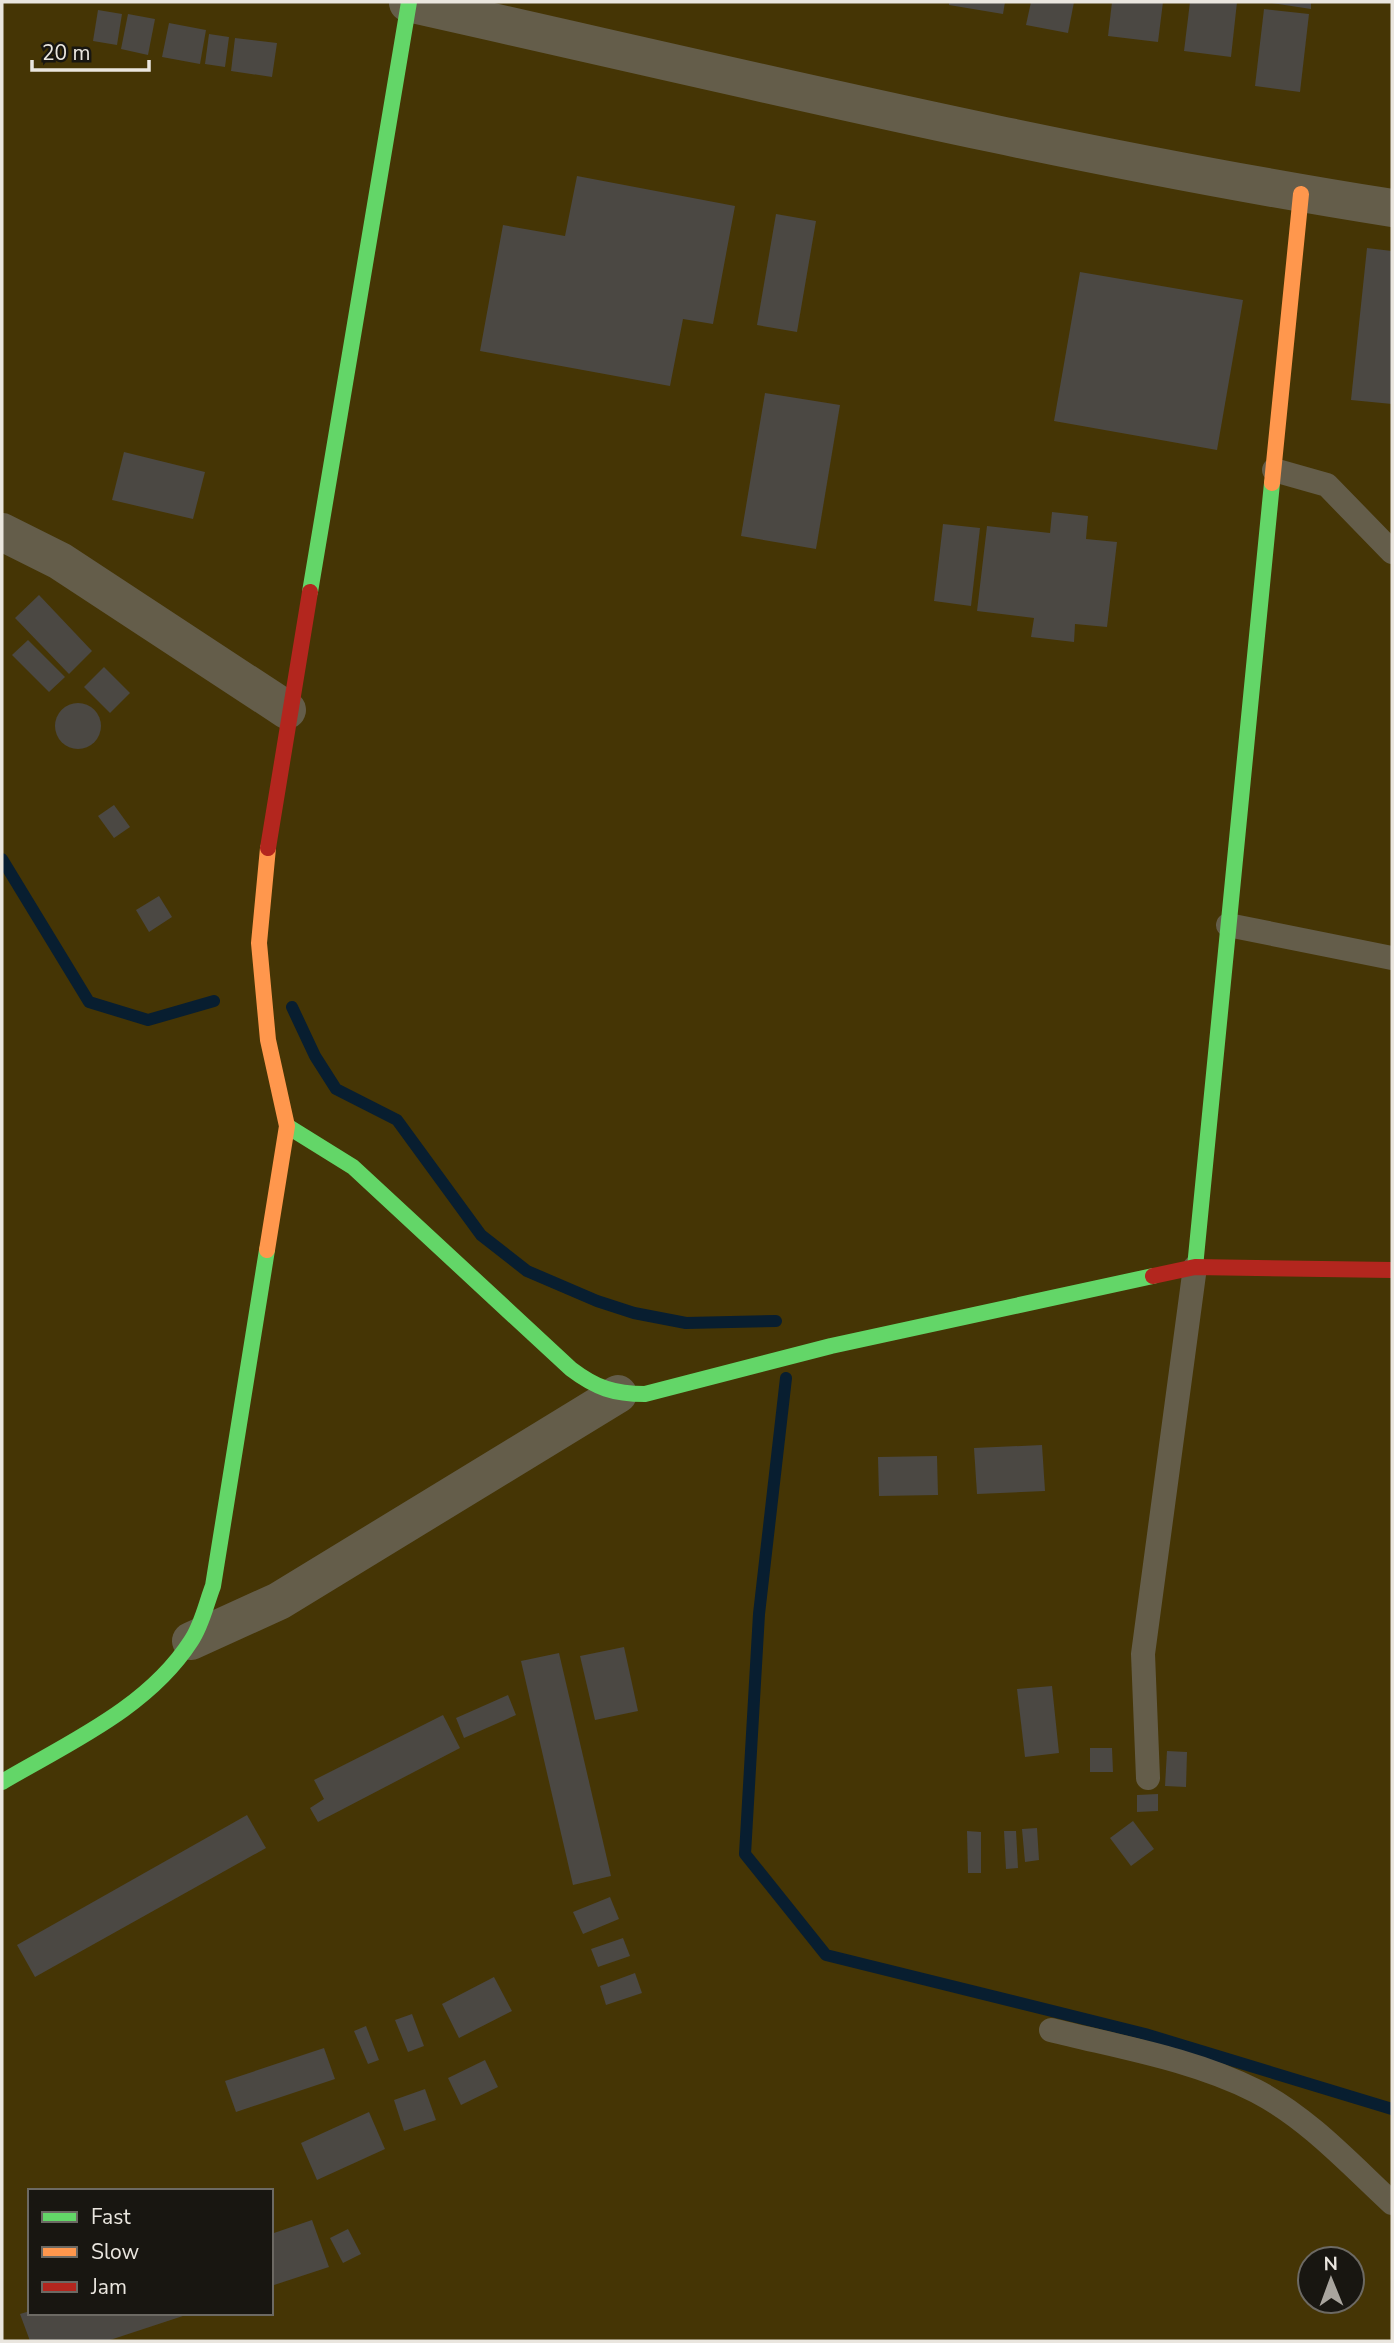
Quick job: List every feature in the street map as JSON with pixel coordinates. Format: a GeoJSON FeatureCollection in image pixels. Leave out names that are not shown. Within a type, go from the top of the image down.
{"type":"FeatureCollection","features":[{"type":"Feature","properties":{"kind":"street"},"geometry":{"type":"LineString","coordinates":[[2,1782],[152,1687],[191,1641],[213,1586],[287,1126],[268,1040],[259,943],[272,811],[287,710],[394,104],[408,2],[933,120],[1301,194],[1392,208]]}},
{"type":"Feature","properties":{"kind":"street"},"geometry":{"type":"LineString","coordinates":[[1195,1267],[1301,194]]}},
{"type":"Feature","properties":{"kind":"street"},"geometry":{"type":"LineString","coordinates":[[2,532],[60,561],[287,710]]}},
{"type":"Feature","properties":{"kind":"street"},"geometry":{"type":"LineString","coordinates":[[287,1126],[352,1167],[593,1386],[618,1394],[645,1395],[675,1389],[831,1346],[1195,1267],[1392,1270]]}},
{"type":"Feature","properties":{"kind":"street"},"geometry":{"type":"LineString","coordinates":[[191,1641],[279,1601],[618,1394]]}},
{"type":"Feature","properties":{"kind":"lane"},"geometry":{"type":"LineString","coordinates":[[1274,470],[1327,485],[1392,552]]}},
{"type":"Feature","properties":{"kind":"lane"},"geometry":{"type":"LineString","coordinates":[[1228,925],[1392,958]]}},
{"type":"Feature","properties":{"kind":"lane"},"geometry":{"type":"LineString","coordinates":[[1148,1778],[1143,1654],[1195,1267]]}},
{"type":"Feature","properties":{"kind":"lane"},"geometry":{"type":"LineString","coordinates":[[1051,2030],[1194,2066],[1256,2092],[1309,2127],[1392,2203]]}},
{"type":"Feature","properties":{"kind":"shaded area"},"geometry":{"type":"Polygon","coordinates":[[[2,2],[1392,2],[1392,2341],[2,2341],[2,2]]]}},
{"type":"Feature","properties":{"kind":"building"},"geometry":{"type":"Polygon","coordinates":[[[949,2],[1005,2],[1003,14],[949,5],[949,2]]]}},
{"type":"Feature","properties":{"kind":"building"},"geometry":{"type":"Polygon","coordinates":[[[1031,2],[1074,2],[1068,33],[1026,25],[1031,2]]]}},
{"type":"Feature","properties":{"kind":"building"},"geometry":{"type":"Polygon","coordinates":[[[1112,2],[1163,2],[1158,42],[1108,36],[1112,2]]]}},
{"type":"Feature","properties":{"kind":"building"},"geometry":{"type":"Polygon","coordinates":[[[1190,2],[1237,2],[1231,57],[1184,51],[1190,2]]]}},
{"type":"Feature","properties":{"kind":"building"},"geometry":{"type":"Polygon","coordinates":[[[1265,2],[1311,2],[1311,9],[1265,2]]]}},
{"type":"Feature","properties":{"kind":"building"},"geometry":{"type":"Polygon","coordinates":[[[1264,9],[1309,14],[1300,92],[1255,86],[1264,9]]]}},
{"type":"Feature","properties":{"kind":"building"},"geometry":{"type":"Polygon","coordinates":[[[98,10],[122,14],[117,45],[93,41],[98,10]]]}},
{"type":"Feature","properties":{"kind":"building"},"geometry":{"type":"Polygon","coordinates":[[[128,14],[155,19],[148,55],[121,49],[128,14]]]}},
{"type":"Feature","properties":{"kind":"building"},"geometry":{"type":"Polygon","coordinates":[[[169,23],[206,30],[200,64],[162,57],[169,23]]]}},
{"type":"Feature","properties":{"kind":"building"},"geometry":{"type":"Polygon","coordinates":[[[209,34],[229,37],[225,67],[205,64],[209,34]]]}},
{"type":"Feature","properties":{"kind":"building"},"geometry":{"type":"Polygon","coordinates":[[[235,38],[277,43],[272,77],[231,71],[235,38]]]}},
{"type":"Feature","properties":{"kind":"building"},"geometry":{"type":"Polygon","coordinates":[[[577,176],[735,206],[713,324],[683,319],[670,386],[480,351],[503,225],[565,236],[577,176]]]}},
{"type":"Feature","properties":{"kind":"building"},"geometry":{"type":"Polygon","coordinates":[[[776,214],[816,221],[797,332],[757,325],[776,214]]]}},
{"type":"Feature","properties":{"kind":"building"},"geometry":{"type":"Polygon","coordinates":[[[1367,248],[1392,251],[1392,404],[1351,400],[1367,248]]]}},
{"type":"Feature","properties":{"kind":"building"},"geometry":{"type":"Polygon","coordinates":[[[1080,272],[1243,300],[1217,450],[1054,421],[1080,272]]]}},
{"type":"Feature","properties":{"kind":"building"},"geometry":{"type":"Polygon","coordinates":[[[765,393],[840,405],[816,549],[741,536],[765,393]]]}},
{"type":"Feature","properties":{"kind":"building"},"geometry":{"type":"Polygon","coordinates":[[[124,452],[205,472],[193,519],[112,500],[124,452]]]}},
{"type":"Feature","properties":{"kind":"building"},"geometry":{"type":"Polygon","coordinates":[[[1052,512],[1088,516],[1086,539],[1117,542],[1107,627],[1075,624],[1074,642],[1031,637],[1034,618],[977,611],[987,526],[1050,533],[1052,512]]]}},
{"type":"Feature","properties":{"kind":"building"},"geometry":{"type":"Polygon","coordinates":[[[943,524],[980,528],[971,606],[934,601],[943,524]]]}},
{"type":"Feature","properties":{"kind":"building"},"geometry":{"type":"Polygon","coordinates":[[[39,595],[92,651],[69,674],[15,618],[39,595]]]}},
{"type":"Feature","properties":{"kind":"building"},"geometry":{"type":"Polygon","coordinates":[[[28,640],[65,677],[49,692],[12,655],[28,640]]]}},
{"type":"Feature","properties":{"kind":"building"},"geometry":{"type":"Polygon","coordinates":[[[104,667],[130,693],[110,713],[84,687],[104,667]]]}},
{"type":"Feature","properties":{"kind":"building"},"geometry":{"type":"Polygon","coordinates":[[[78,703],[94,710],[101,726],[94,742],[78,749],[62,742],[55,726],[62,710],[78,703]]]}},
{"type":"Feature","properties":{"kind":"building"},"geometry":{"type":"Polygon","coordinates":[[[114,805],[130,827],[114,838],[98,816],[114,805]]]}},
{"type":"Feature","properties":{"kind":"building"},"geometry":{"type":"Polygon","coordinates":[[[159,896],[172,917],[149,932],[136,910],[159,896]]]}},
{"type":"Feature","properties":{"kind":"building"},"geometry":{"type":"Polygon","coordinates":[[[1042,1445],[1045,1491],[977,1494],[974,1448],[1042,1445]]]}},
{"type":"Feature","properties":{"kind":"building"},"geometry":{"type":"Polygon","coordinates":[[[937,1456],[938,1495],[879,1496],[878,1457],[937,1456]]]}},
{"type":"Feature","properties":{"kind":"building"},"geometry":{"type":"Polygon","coordinates":[[[624,1647],[638,1711],[595,1720],[580,1656],[624,1647]]]}},
{"type":"Feature","properties":{"kind":"building"},"geometry":{"type":"Polygon","coordinates":[[[559,1653],[611,1876],[573,1885],[521,1661],[559,1653]]]}},
{"type":"Feature","properties":{"kind":"building"},"geometry":{"type":"Polygon","coordinates":[[[1052,1686],[1059,1753],[1025,1757],[1017,1689],[1052,1686]]]}},
{"type":"Feature","properties":{"kind":"building"},"geometry":{"type":"Polygon","coordinates":[[[508,1695],[516,1715],[464,1738],[456,1718],[508,1695]]]}},
{"type":"Feature","properties":{"kind":"building"},"geometry":{"type":"Polygon","coordinates":[[[443,1715],[460,1748],[318,1822],[310,1808],[324,1799],[314,1780],[443,1715]]]}},
{"type":"Feature","properties":{"kind":"building"},"geometry":{"type":"Polygon","coordinates":[[[1090,1748],[1112,1748],[1113,1772],[1090,1772],[1090,1748]]]}},
{"type":"Feature","properties":{"kind":"building"},"geometry":{"type":"Polygon","coordinates":[[[1167,1751],[1187,1752],[1186,1787],[1165,1786],[1167,1751]]]}},
{"type":"Feature","properties":{"kind":"building"},"geometry":{"type":"Polygon","coordinates":[[[1158,1794],[1158,1811],[1137,1812],[1137,1795],[1158,1794]]]}},
{"type":"Feature","properties":{"kind":"building"},"geometry":{"type":"Polygon","coordinates":[[[247,1815],[266,1848],[35,1977],[17,1945],[247,1815]]]}},
{"type":"Feature","properties":{"kind":"building"},"geometry":{"type":"Polygon","coordinates":[[[1133,1821],[1154,1849],[1131,1866],[1110,1838],[1133,1821]]]}},
{"type":"Feature","properties":{"kind":"building"},"geometry":{"type":"Polygon","coordinates":[[[1037,1828],[1039,1860],[1025,1862],[1022,1829],[1037,1828]]]}},
{"type":"Feature","properties":{"kind":"building"},"geometry":{"type":"Polygon","coordinates":[[[967,1831],[981,1832],[981,1873],[968,1873],[967,1831]]]}},
{"type":"Feature","properties":{"kind":"building"},"geometry":{"type":"Polygon","coordinates":[[[1004,1831],[1016,1831],[1018,1868],[1006,1869],[1004,1831]]]}},
{"type":"Feature","properties":{"kind":"building"},"geometry":{"type":"Polygon","coordinates":[[[610,1897],[619,1919],[583,1934],[573,1912],[610,1897]]]}},
{"type":"Feature","properties":{"kind":"building"},"geometry":{"type":"Polygon","coordinates":[[[623,1938],[630,1956],[598,1967],[591,1949],[623,1938]]]}},
{"type":"Feature","properties":{"kind":"building"},"geometry":{"type":"Polygon","coordinates":[[[635,1973],[642,1993],[606,2005],[600,1986],[635,1973]]]}},
{"type":"Feature","properties":{"kind":"building"},"geometry":{"type":"Polygon","coordinates":[[[494,1977],[512,2011],[459,2038],[442,2004],[494,1977]]]}},
{"type":"Feature","properties":{"kind":"building"},"geometry":{"type":"Polygon","coordinates":[[[412,2014],[424,2046],[408,2052],[395,2020],[412,2014]]]}},
{"type":"Feature","properties":{"kind":"building"},"geometry":{"type":"Polygon","coordinates":[[[366,2026],[379,2060],[368,2064],[354,2031],[366,2026]]]}},
{"type":"Feature","properties":{"kind":"building"},"geometry":{"type":"Polygon","coordinates":[[[324,2048],[335,2079],[236,2112],[225,2081],[324,2048]]]}},
{"type":"Feature","properties":{"kind":"building"},"geometry":{"type":"Polygon","coordinates":[[[485,2060],[498,2087],[461,2105],[448,2078],[485,2060]]]}},
{"type":"Feature","properties":{"kind":"building"},"geometry":{"type":"Polygon","coordinates":[[[425,2089],[436,2120],[404,2131],[394,2100],[425,2089]]]}},
{"type":"Feature","properties":{"kind":"building"},"geometry":{"type":"Polygon","coordinates":[[[369,2112],[385,2149],[317,2180],[301,2143],[369,2112]]]}},
{"type":"Feature","properties":{"kind":"building"},"geometry":{"type":"Polygon","coordinates":[[[312,2220],[329,2267],[273,2285],[273,2233],[312,2220]]]}},
{"type":"Feature","properties":{"kind":"building"},"geometry":{"type":"Polygon","coordinates":[[[348,2229],[361,2254],[343,2263],[330,2238],[348,2229]]]}},
{"type":"Feature","properties":{"kind":"building"},"geometry":{"type":"Polygon","coordinates":[[[28,2312],[28,2315],[186,2315],[107,2341],[30,2341],[20,2314],[28,2312]]]}},
{"type":"Feature","properties":{"kind":"waterway"},"geometry":{"type":"LineString","coordinates":[[2,859],[89,1002],[148,1020],[214,1001]]}},
{"type":"Feature","properties":{"kind":"waterway"},"geometry":{"type":"LineString","coordinates":[[292,1007],[315,1056],[336,1089],[397,1120],[481,1235],[527,1271],[597,1301],[634,1313],[686,1323],[776,1321]]}},
{"type":"Feature","properties":{"kind":"waterway"},"geometry":{"type":"LineString","coordinates":[[786,1378],[759,1614],[745,1854],[826,1955],[1145,2034],[1392,2109]]}},
{"type":"Feature","properties":{"kind":"traffic: fast"},"geometry":{"type":"LineString","coordinates":[[310,592],[409,2]]}},
{"type":"Feature","properties":{"kind":"traffic: fast"},"geometry":{"type":"LineString","coordinates":[[1195,1267],[1272,483]]}},
{"type":"Feature","properties":{"kind":"traffic: fast"},"geometry":{"type":"LineString","coordinates":[[287,1126],[353,1167],[571,1369],[597,1385],[624,1393],[645,1394],[831,1346],[1153,1276]]}},
{"type":"Feature","properties":{"kind":"traffic: fast"},"geometry":{"type":"LineString","coordinates":[[2,1782],[130,1705],[173,1665],[195,1635],[213,1586],[267,1250]]}},
{"type":"Feature","properties":{"kind":"traffic: slow"},"geometry":{"type":"LineString","coordinates":[[1272,483],[1301,194]]}},
{"type":"Feature","properties":{"kind":"traffic: slow"},"geometry":{"type":"LineString","coordinates":[[267,1250],[287,1126],[268,1040],[259,943],[268,848]]}},
{"type":"Feature","properties":{"kind":"traffic: jam"},"geometry":{"type":"LineString","coordinates":[[268,848],[310,592]]}},
{"type":"Feature","properties":{"kind":"traffic: jam"},"geometry":{"type":"LineString","coordinates":[[1153,1276],[1195,1267],[1392,1270]]}}]}
